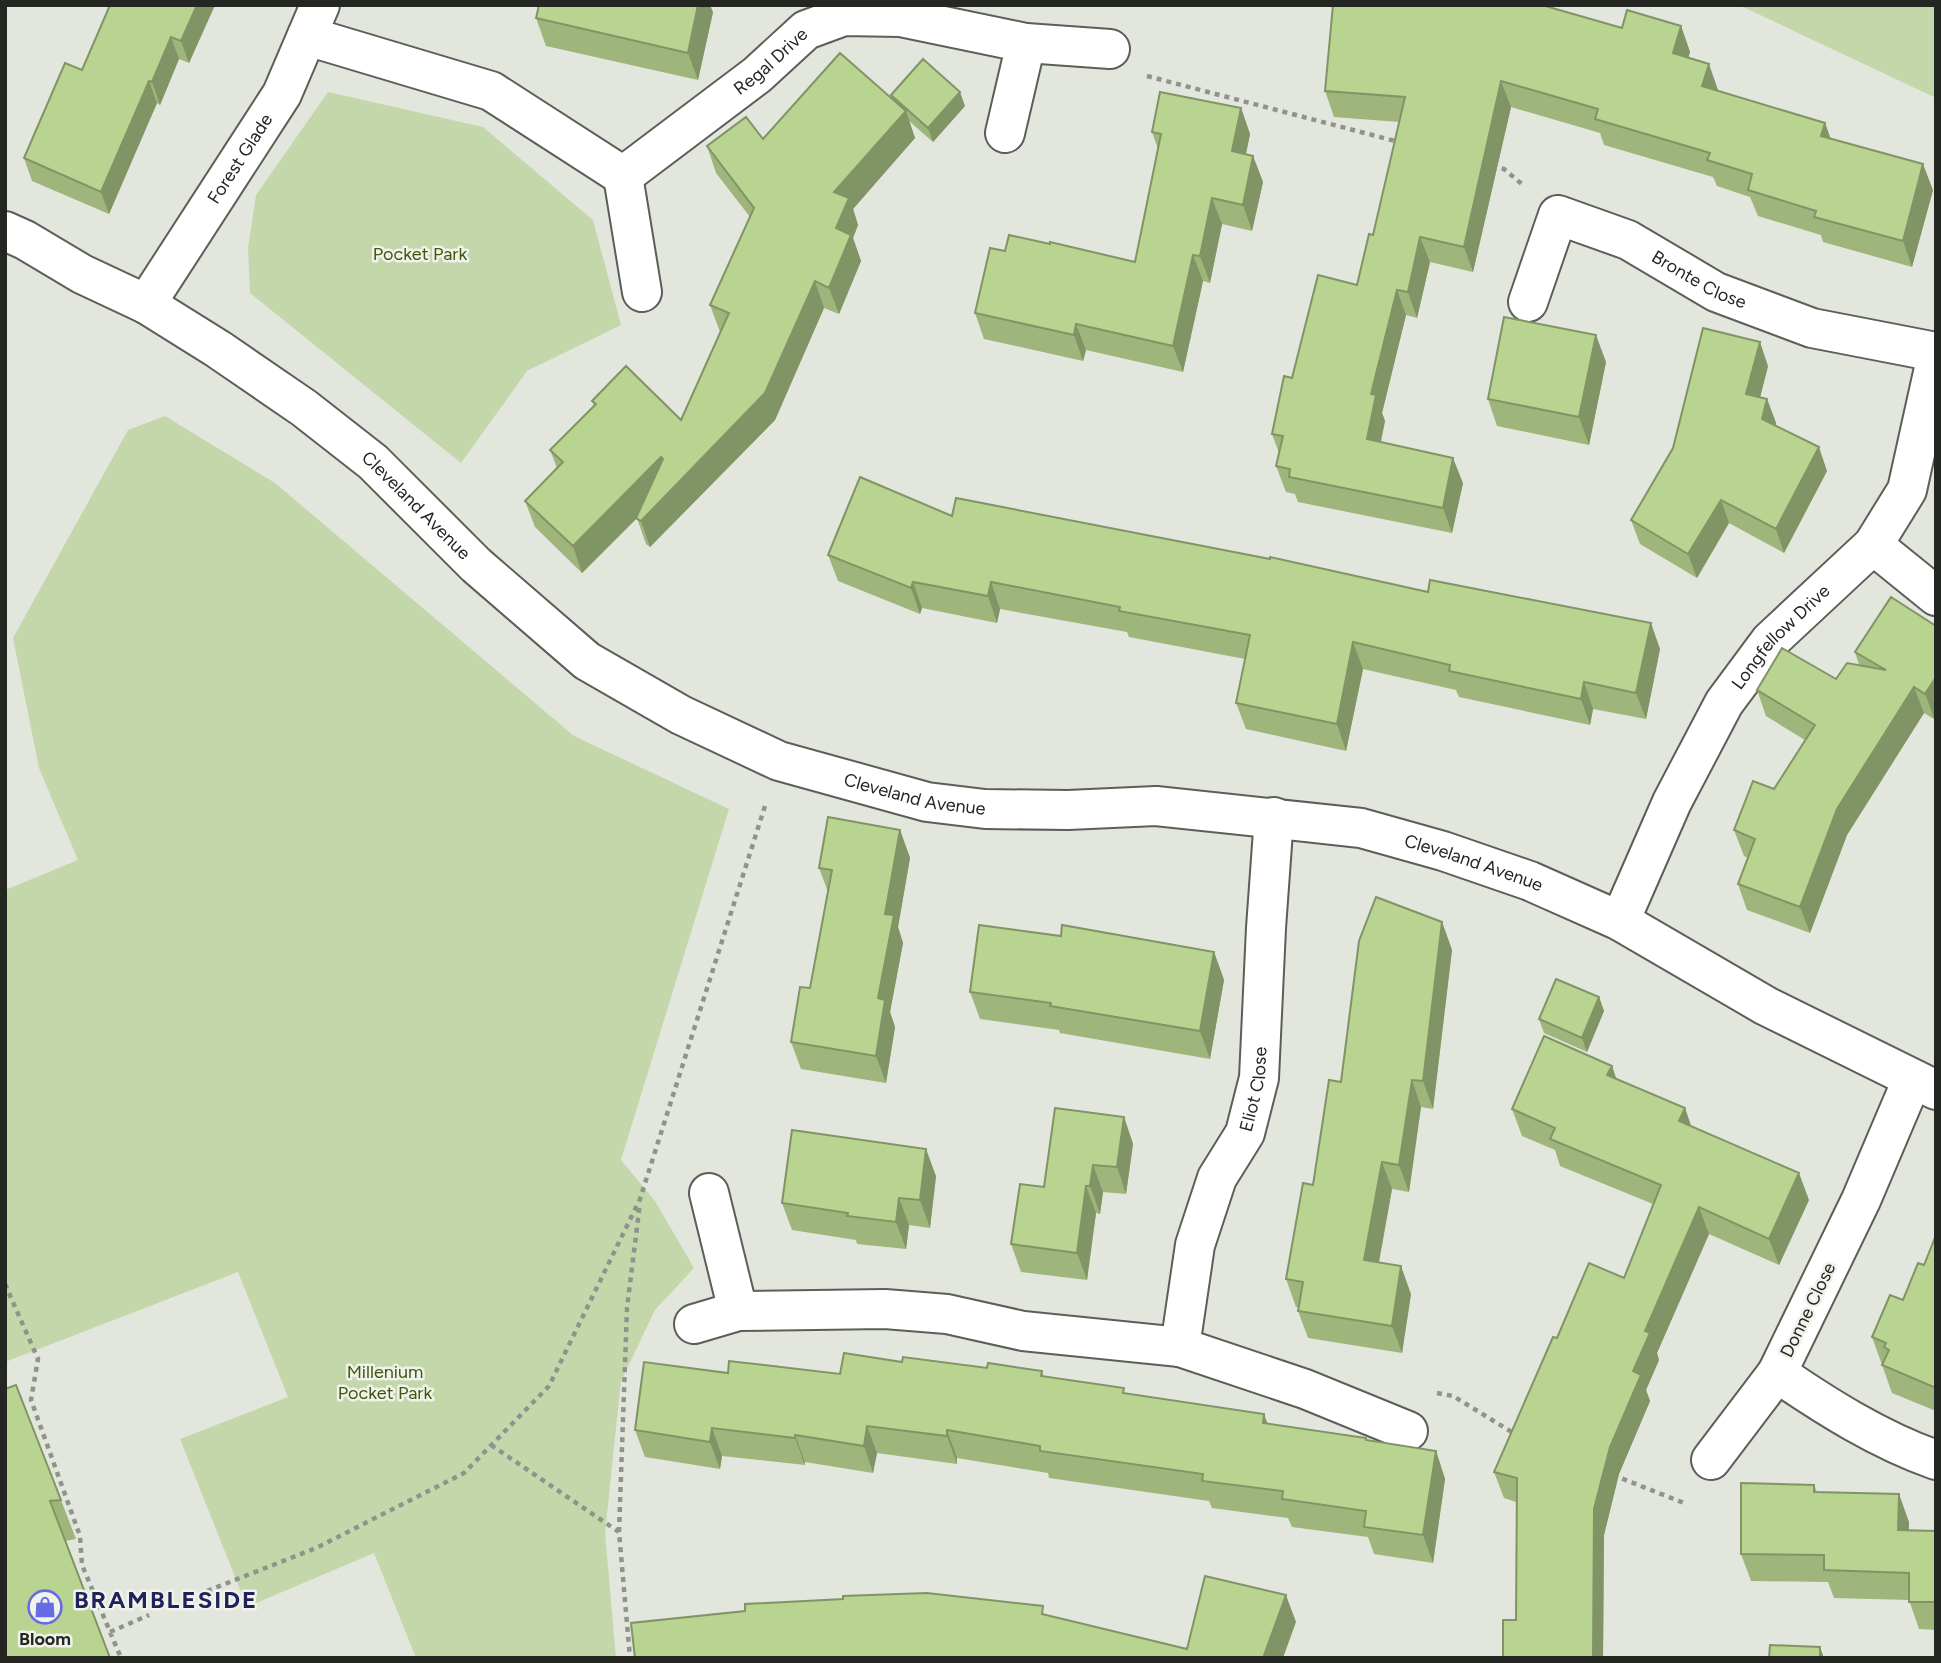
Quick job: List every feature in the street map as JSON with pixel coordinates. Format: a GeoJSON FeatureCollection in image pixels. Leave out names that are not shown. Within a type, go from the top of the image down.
{"type":"FeatureCollection","features":[{"type":"Feature","properties":{"kind":"street","name":"Regal Drive"},"geometry":{"type":"LineString","coordinates":[[622,176],[757,75],[806,30],[844,16],[900,17],[1026,43],[1110,49]]}},
{"type":"Feature","properties":{"kind":"street"},"geometry":{"type":"LineString","coordinates":[[314,21],[491,91],[622,176],[642,292]]}},
{"type":"Feature","properties":{"kind":"street","name":"Forest Glade"},"geometry":{"type":"LineString","coordinates":[[146,304],[282,94],[314,21]]}},
{"type":"Feature","properties":{"kind":"street"},"geometry":{"type":"LineString","coordinates":[[1005,134],[1026,43]]}},
{"type":"Feature","properties":{"kind":"street"},"geometry":{"type":"LineString","coordinates":[[1528,302],[1558,215]]}},
{"type":"Feature","properties":{"kind":"street","name":"Bronte Close"},"geometry":{"type":"LineString","coordinates":[[1558,215],[1628,240],[1716,292],[1812,328],[1936,352]]}},
{"type":"Feature","properties":{"kind":"street","name":"Cleveland Avenue"},"geometry":{"type":"LineString","coordinates":[[5,231],[82,274],[146,304],[304,408],[373,462],[476,565],[587,661],[681,715],[779,761],[927,802],[985,809],[1068,810],[1156,806],[1275,817],[1361,828],[1443,851],[1530,881],[1620,921],[1766,1006],[1924,1085]]}},
{"type":"Feature","properties":{"kind":"street","name":"Longfellow Drive"},"geometry":{"type":"LineString","coordinates":[[1620,921],[1672,802],[1724,702],[1770,641],[1873,545],[1907,490],[1936,359]]}},
{"type":"Feature","properties":{"kind":"street"},"geometry":{"type":"LineString","coordinates":[[1873,545],[1936,596]]}},
{"type":"Feature","properties":{"kind":"street","name":"Eliot Close"},"geometry":{"type":"LineString","coordinates":[[1180,1347],[1195,1245],[1217,1178],[1245,1133],[1259,1078],[1266,928],[1275,817]]}},
{"type":"Feature","properties":{"kind":"street","name":"Donne Close"},"geometry":{"type":"LineString","coordinates":[[1924,1085],[1861,1200],[1777,1373],[1835,1412],[1916,1454],[1936,1460]]}},
{"type":"Feature","properties":{"kind":"street"},"geometry":{"type":"LineString","coordinates":[[709,1193],[738,1311]]}},
{"type":"Feature","properties":{"kind":"street"},"geometry":{"type":"LineString","coordinates":[[694,1324],[738,1311],[885,1309],[947,1314],[1023,1331],[1180,1347],[1305,1389],[1408,1431]]}},
{"type":"Feature","properties":{"kind":"street"},"geometry":{"type":"LineString","coordinates":[[1711,1460],[1777,1373]]}},
{"type":"Feature","properties":{"kind":"path"},"geometry":{"type":"LineString","coordinates":[[1110,49],[1133,72],[1412,145]]}},
{"type":"Feature","properties":{"kind":"path"},"geometry":{"type":"LineString","coordinates":[[1491,166],[1504,169],[1558,215]]}},
{"type":"Feature","properties":{"kind":"path"},"geometry":{"type":"LineString","coordinates":[[207,1591],[316,1548],[464,1473],[549,1386],[640,1199],[779,761]]}},
{"type":"Feature","properties":{"kind":"path"},"geometry":{"type":"LineString","coordinates":[[630,1658],[619,1532],[627,1308],[640,1199]]}},
{"type":"Feature","properties":{"kind":"path"},"geometry":{"type":"LineString","coordinates":[[5,1284],[38,1359],[31,1400],[80,1536],[82,1565],[121,1658]]}},
{"type":"Feature","properties":{"kind":"path"},"geometry":{"type":"LineString","coordinates":[[1427,1391],[1453,1396],[1524,1440]]}},
{"type":"Feature","properties":{"kind":"path"},"geometry":{"type":"LineString","coordinates":[[491,1445],[619,1532]]}},
{"type":"Feature","properties":{"kind":"path"},"geometry":{"type":"LineString","coordinates":[[1610,1474],[1684,1503]]}},
{"type":"Feature","properties":{"kind":"path"},"geometry":{"type":"LineString","coordinates":[[110,1632],[149,1615]]}},
{"type":"Feature","properties":{"kind":"green space"},"geometry":{"type":"Polygon","coordinates":[[[1739,5],[1936,5],[1936,98],[1739,5]]]}},
{"type":"Feature","properties":{"kind":"green space","name":"Pocket Park"},"geometry":{"type":"Polygon","coordinates":[[[328,92],[483,127],[593,220],[621,325],[527,371],[461,463],[250,293],[248,248],[256,195],[328,92]]]}},
{"type":"Feature","properties":{"kind":"green space","name":"Millenium Pocket Park"},"geometry":{"type":"Polygon","coordinates":[[[165,416],[275,483],[574,736],[729,809],[621,1160],[655,1201],[694,1268],[655,1310],[621,1381],[605,1533],[616,1658],[416,1658],[374,1553],[247,1607],[180,1439],[288,1397],[238,1272],[5,1362],[5,890],[78,860],[39,768],[13,638],[128,430],[165,416]]]}},
{"type":"Feature","properties":{"kind":"building"},"geometry":{"type":"Polygon","coordinates":[[[110,5],[197,5],[181,41],[171,37],[101,192],[24,158],[65,63],[82,70],[110,5]]]}},
{"type":"Feature","properties":{"kind":"building"},"geometry":{"type":"Polygon","coordinates":[[[539,5],[698,5],[688,53],[536,18],[539,5]]]}},
{"type":"Feature","properties":{"kind":"building"},"geometry":{"type":"Polygon","coordinates":[[[1333,5],[1542,5],[1622,28],[1627,10],[1681,26],[1673,53],[1709,64],[1702,86],[1825,123],[1821,136],[1923,164],[1903,241],[1814,217],[1816,211],[1748,190],[1752,174],[1707,160],[1710,153],[1595,119],[1598,109],[1501,81],[1464,247],[1420,237],[1408,292],[1397,290],[1371,394],[1376,395],[1367,439],[1453,458],[1443,508],[1289,477],[1290,469],[1276,466],[1283,436],[1272,434],[1284,376],[1292,378],[1318,275],[1357,285],[1369,234],[1373,235],[1405,97],[1325,91],[1333,5]]]}},
{"type":"Feature","properties":{"kind":"building"},"geometry":{"type":"Polygon","coordinates":[[[840,53],[906,111],[834,192],[849,198],[836,228],[851,235],[829,288],[815,281],[765,393],[641,521],[636,518],[663,459],[661,457],[573,546],[525,501],[563,462],[550,450],[596,404],[592,401],[626,366],[681,420],[729,313],[710,305],[754,208],[707,146],[746,117],[763,139],[840,53]]]}},
{"type":"Feature","properties":{"kind":"building"},"geometry":{"type":"Polygon","coordinates":[[[923,59],[960,92],[928,128],[891,95],[923,59]]]}},
{"type":"Feature","properties":{"kind":"building"},"geometry":{"type":"Polygon","coordinates":[[[1160,92],[1241,108],[1232,151],[1253,156],[1243,205],[1212,198],[1200,256],[1193,255],[1173,346],[1076,324],[1074,335],[975,313],[990,248],[1005,251],[1009,235],[1135,262],[1161,134],[1152,132],[1160,92]]]}},
{"type":"Feature","properties":{"kind":"building"},"geometry":{"type":"Polygon","coordinates":[[[1504,317],[1596,335],[1579,417],[1488,399],[1504,317]]]}},
{"type":"Feature","properties":{"kind":"building"},"geometry":{"type":"Polygon","coordinates":[[[1703,328],[1760,342],[1746,394],[1767,399],[1762,419],[1819,447],[1776,529],[1721,500],[1688,554],[1631,520],[1673,448],[1703,328]]]}},
{"type":"Feature","properties":{"kind":"building"},"geometry":{"type":"Polygon","coordinates":[[[860,477],[952,516],[956,498],[1270,557],[1428,592],[1430,580],[1651,623],[1636,693],[1584,682],[1581,699],[1449,671],[1450,665],[1353,642],[1337,724],[1236,703],[1250,635],[1119,611],[1120,607],[991,582],[988,596],[913,582],[911,588],[828,555],[860,477]]]}},
{"type":"Feature","properties":{"kind":"building"},"geometry":{"type":"Polygon","coordinates":[[[1891,597],[1936,626],[1936,677],[1925,694],[1914,687],[1837,809],[1800,907],[1738,884],[1755,839],[1734,830],[1753,781],[1774,789],[1815,725],[1757,690],[1782,648],[1836,679],[1847,663],[1886,670],[1855,652],[1891,597]]]}},
{"type":"Feature","properties":{"kind":"building"},"geometry":{"type":"Polygon","coordinates":[[[828,817],[900,830],[885,914],[894,915],[878,998],[885,1000],[876,1056],[791,1042],[800,987],[810,988],[832,870],[819,868],[828,817]]]}},
{"type":"Feature","properties":{"kind":"building"},"geometry":{"type":"Polygon","coordinates":[[[1376,897],[1442,922],[1423,1081],[1412,1080],[1399,1165],[1382,1162],[1364,1260],[1401,1266],[1392,1326],[1298,1311],[1303,1282],[1286,1279],[1303,1183],[1313,1185],[1329,1080],[1341,1082],[1359,941],[1376,897]]]}},
{"type":"Feature","properties":{"kind":"building"},"geometry":{"type":"Polygon","coordinates":[[[979,925],[1061,936],[1062,925],[1214,952],[1200,1031],[1050,1006],[1051,1003],[970,992],[979,925]]]}},
{"type":"Feature","properties":{"kind":"building"},"geometry":{"type":"Polygon","coordinates":[[[1556,979],[1599,997],[1582,1038],[1539,1019],[1556,979]]]}},
{"type":"Feature","properties":{"kind":"building"},"geometry":{"type":"Polygon","coordinates":[[[1544,1036],[1612,1066],[1607,1075],[1685,1108],[1679,1121],[1799,1173],[1769,1239],[1699,1207],[1645,1331],[1650,1333],[1633,1371],[1641,1375],[1610,1447],[1594,1509],[1593,1658],[1503,1658],[1503,1620],[1516,1620],[1517,1478],[1494,1472],[1553,1337],[1557,1338],[1589,1263],[1624,1278],[1661,1185],[1550,1139],[1555,1128],[1512,1109],[1544,1036]]]}},
{"type":"Feature","properties":{"kind":"building"},"geometry":{"type":"Polygon","coordinates":[[[1055,1108],[1124,1117],[1117,1167],[1093,1165],[1090,1186],[1086,1186],[1077,1253],[1011,1244],[1020,1184],[1044,1187],[1055,1108]]]}},
{"type":"Feature","properties":{"kind":"building"},"geometry":{"type":"Polygon","coordinates":[[[792,1130],[926,1149],[920,1200],[899,1198],[896,1222],[847,1216],[848,1213],[782,1203],[792,1130]]]}},
{"type":"Feature","properties":{"kind":"building"},"geometry":{"type":"Polygon","coordinates":[[[1936,1235],[1936,1388],[1882,1365],[1889,1350],[1884,1347],[1886,1343],[1872,1337],[1890,1295],[1903,1300],[1918,1263],[1924,1265],[1936,1235]]]}},
{"type":"Feature","properties":{"kind":"building"},"geometry":{"type":"Polygon","coordinates":[[[844,1353],[902,1362],[903,1357],[987,1368],[988,1363],[1042,1371],[1041,1376],[1124,1388],[1123,1393],[1264,1414],[1263,1423],[1436,1451],[1423,1535],[1364,1527],[1366,1511],[1282,1499],[1283,1491],[1202,1481],[1203,1474],[1040,1451],[1040,1446],[947,1430],[947,1436],[867,1426],[864,1446],[795,1435],[795,1438],[712,1428],[710,1442],[635,1430],[644,1362],[728,1373],[729,1361],[840,1374],[844,1353]]]}},
{"type":"Feature","properties":{"kind":"building"},"geometry":{"type":"Polygon","coordinates":[[[16,1385],[61,1500],[50,1501],[110,1658],[5,1658],[5,1389],[16,1385]]]}},
{"type":"Feature","properties":{"kind":"building"},"geometry":{"type":"Polygon","coordinates":[[[1741,1483],[1814,1485],[1814,1492],[1899,1494],[1898,1530],[1936,1531],[1936,1602],[1909,1602],[1909,1573],[1824,1570],[1824,1555],[1741,1554],[1741,1483]]]}},
{"type":"Feature","properties":{"kind":"building"},"geometry":{"type":"Polygon","coordinates":[[[1205,1576],[1286,1595],[1263,1658],[635,1658],[631,1623],[745,1611],[745,1604],[927,1593],[1043,1606],[1042,1614],[1187,1649],[1205,1576]]]}},
{"type":"Feature","properties":{"kind":"building"},"geometry":{"type":"Polygon","coordinates":[[[1770,1645],[1820,1647],[1820,1658],[1769,1658],[1770,1645]]]}},
{"type":"Feature","properties":{"kind":"place","name":"Bloom"},"geometry":{"type":"Point","coordinates":[45,1607]}},
{"type":"Feature","properties":{"kind":"district","name":"BRAMBLESIDE"},"geometry":{"type":"Point","coordinates":[166,1599]}}]}
